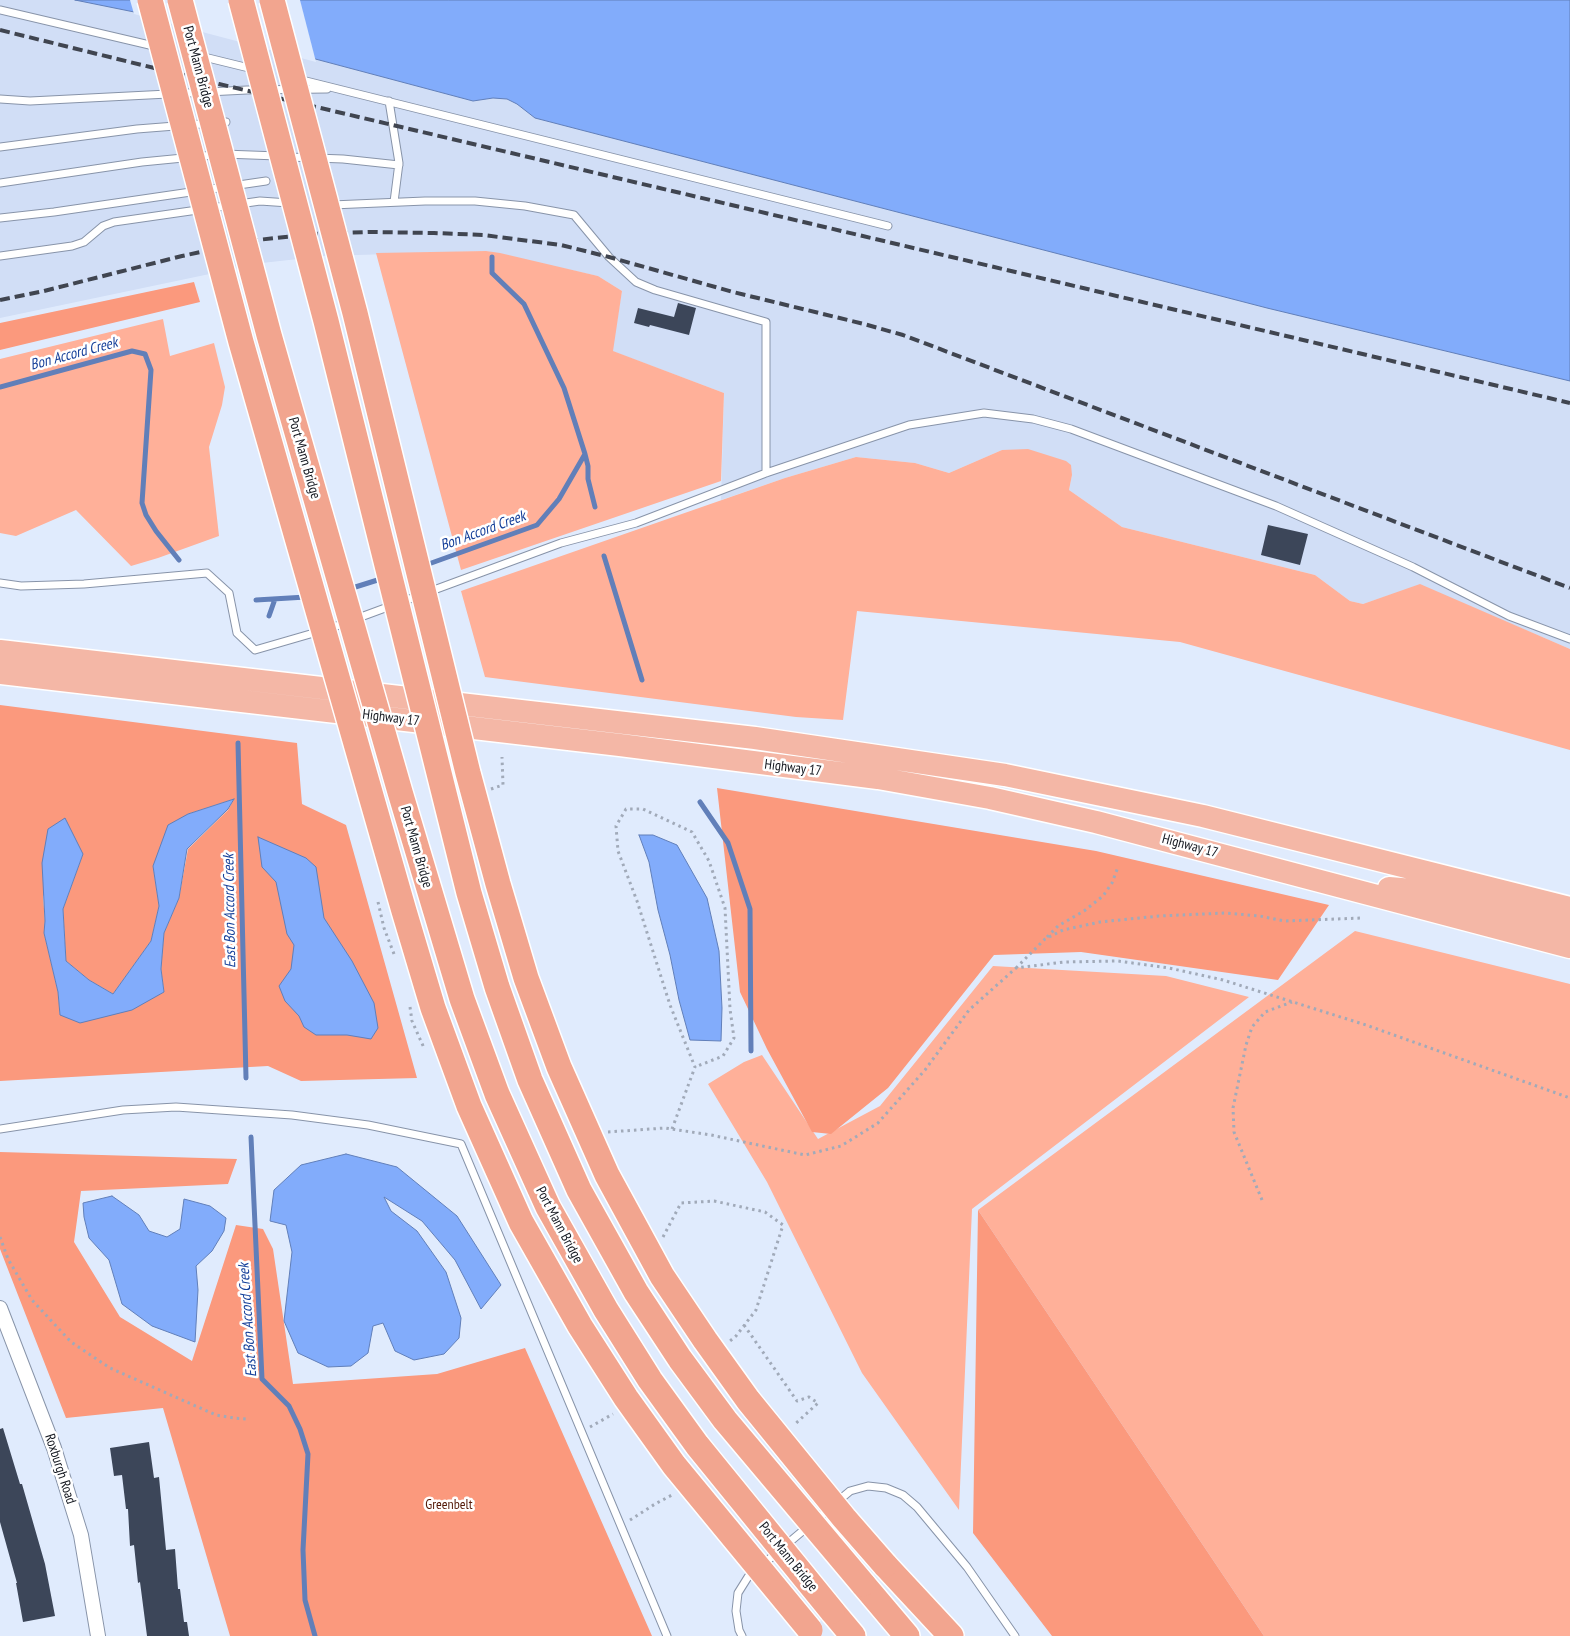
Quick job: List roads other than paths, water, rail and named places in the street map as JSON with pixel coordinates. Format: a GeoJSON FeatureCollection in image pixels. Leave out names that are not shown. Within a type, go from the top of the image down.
{"type":"FeatureCollection","features":[{"type":"Feature","properties":{"kind":"highway"},"geometry":{"type":"LineString","coordinates":[[150,0],[241,342],[404,911],[433,1008],[469,1106],[521,1222],[580,1326],[626,1398],[674,1465],[812,1633]]}},
{"type":"Feature","properties":{"kind":"highway","name":"Port Mann Bridge"},"geometry":{"type":"LineString","coordinates":[[180,0],[269,335],[403,801],[462,998],[498,1094],[548,1208],[606,1310],[650,1380],[697,1445],[853,1636]]}},
{"type":"Feature","properties":{"kind":"highway"},"geometry":{"type":"LineString","coordinates":[[241,0],[326,320],[468,893],[497,988],[530,1080],[579,1190],[636,1292],[674,1350],[725,1420],[907,1636]]}},
{"type":"Feature","properties":{"kind":"highway"},"geometry":{"type":"LineString","coordinates":[[272,0],[355,313],[468,773],[526,978],[558,1067],[607,1175],[673,1292],[705,1340],[748,1400],[844,1518],[951,1636]]}},
{"type":"Feature","properties":{"kind":"highway","name":"Highway 17"},"geometry":{"type":"LineString","coordinates":[[0,651],[755,738],[1005,776],[1204,816],[1570,908]]}},
{"type":"Feature","properties":{"kind":"highway","name":"Highway 17"},"geometry":{"type":"LineString","coordinates":[[0,673],[610,744],[878,778],[990,798],[1096,822],[1570,947]]}},
{"type":"Feature","properties":{"kind":"highway"},"geometry":{"type":"LineString","coordinates":[[1321,881],[1424,891],[1570,928]]}},
{"type":"Feature","properties":{"kind":"street","name":"Roxburgh Road"},"geometry":{"type":"LineString","coordinates":[[0,1308],[54,1448],[81,1535],[98,1636]]}},
{"type":"Feature","properties":{"kind":"lane"},"geometry":{"type":"LineString","coordinates":[[0,10],[175,51]]}},
{"type":"Feature","properties":{"kind":"lane"},"geometry":{"type":"LineString","coordinates":[[185,53],[272,73]]}},
{"type":"Feature","properties":{"kind":"lane"},"geometry":{"type":"LineString","coordinates":[[282,75],[888,226]]}},
{"type":"Feature","properties":{"kind":"lane"},"geometry":{"type":"LineString","coordinates":[[0,98],[30,101],[247,90],[340,89]]}},
{"type":"Feature","properties":{"kind":"lane"},"geometry":{"type":"LineString","coordinates":[[389,101],[399,166],[394,202]]}},
{"type":"Feature","properties":{"kind":"lane"},"geometry":{"type":"LineString","coordinates":[[0,147],[137,129],[226,122]]}},
{"type":"Feature","properties":{"kind":"lane"},"geometry":{"type":"LineString","coordinates":[[0,183],[142,162],[224,154],[343,159],[399,166]]}},
{"type":"Feature","properties":{"kind":"lane"},"geometry":{"type":"LineString","coordinates":[[0,218],[266,181]]}},
{"type":"Feature","properties":{"kind":"lane"},"geometry":{"type":"LineString","coordinates":[[0,256],[72,246],[84,242],[104,226],[114,222],[260,201],[298,203]]}},
{"type":"Feature","properties":{"kind":"lane"},"geometry":{"type":"LineString","coordinates":[[318,204],[474,201],[525,206],[574,215],[609,257],[636,282],[655,290],[766,322],[766,473]]}},
{"type":"Feature","properties":{"kind":"lane"},"geometry":{"type":"LineString","coordinates":[[0,583],[21,586],[84,584],[207,573],[229,592],[237,633],[255,650],[331,628],[561,543],[636,523],[766,473],[909,425],[984,413],[1032,419],[1071,429],[1276,506],[1413,567],[1509,616],[1570,639]]}},
{"type":"Feature","properties":{"kind":"lane"},"geometry":{"type":"LineString","coordinates":[[0,1129],[123,1110],[176,1107],[292,1115],[368,1125],[460,1144],[667,1636]]}},
{"type":"Feature","properties":{"kind":"lane"},"geometry":{"type":"LineString","coordinates":[[742,1636],[739,1630],[736,1611],[738,1593],[748,1577],[850,1490],[868,1486],[886,1488],[903,1495],[917,1506],[967,1567],[1015,1636]]}},
{"type":"Feature","properties":{"kind":"water"},"geometry":{"type":"Polygon","coordinates":[[[75,0],[1570,0],[1570,381],[1267,308],[535,118],[507,99],[493,98],[473,101],[154,16],[75,0]]]}},
{"type":"Feature","properties":{"kind":"water"},"geometry":{"type":"Polygon","coordinates":[[[234,799],[228,809],[187,849],[179,898],[164,933],[161,969],[164,992],[132,1010],[80,1023],[60,1015],[58,992],[44,933],[42,863],[48,829],[65,818],[83,854],[63,909],[66,961],[89,980],[113,994],[151,941],[159,906],[153,866],[168,825],[188,814],[234,799]]]}},
{"type":"Feature","properties":{"kind":"water"},"geometry":{"type":"Polygon","coordinates":[[[639,835],[653,835],[677,845],[707,898],[719,951],[722,1008],[721,1041],[690,1040],[658,910],[649,862],[639,835]]]}},
{"type":"Feature","properties":{"kind":"water"},"geometry":{"type":"Polygon","coordinates":[[[258,837],[306,858],[316,867],[324,918],[352,961],[374,1003],[378,1028],[371,1039],[347,1035],[316,1035],[304,1027],[299,1016],[285,1001],[279,986],[291,969],[294,945],[287,934],[276,882],[262,867],[258,837]]]}},
{"type":"Feature","properties":{"kind":"water"},"geometry":{"type":"Polygon","coordinates":[[[346,1154],[397,1167],[457,1216],[501,1285],[481,1309],[455,1260],[422,1221],[384,1197],[391,1211],[417,1231],[446,1272],[461,1318],[459,1338],[444,1354],[414,1360],[395,1351],[383,1323],[373,1326],[368,1353],[351,1366],[328,1367],[298,1353],[284,1321],[292,1252],[286,1225],[270,1221],[274,1190],[301,1165],[346,1154]]]}},
{"type":"Feature","properties":{"kind":"water"},"geometry":{"type":"Polygon","coordinates":[[[112,1196],[139,1215],[149,1231],[167,1237],[180,1229],[184,1199],[210,1206],[226,1218],[224,1231],[212,1251],[196,1266],[198,1290],[195,1342],[152,1326],[122,1304],[109,1260],[89,1238],[84,1217],[83,1203],[112,1196]]]}},
{"type":"Feature","properties":{"kind":"waterway","name":"Bon Accord Creek"},"geometry":{"type":"LineString","coordinates":[[423,566],[537,525],[559,499],[585,454],[564,388],[524,304],[492,273],[492,257]]}},
{"type":"Feature","properties":{"kind":"waterway","name":"Bon Accord Creek"},"geometry":{"type":"LineString","coordinates":[[0,387],[132,351],[145,354],[151,370],[142,503],[146,515],[156,531],[179,560]]}},
{"type":"Feature","properties":{"kind":"waterway"},"geometry":{"type":"LineString","coordinates":[[585,454],[588,466],[588,479],[595,507]]}},
{"type":"Feature","properties":{"kind":"waterway"},"geometry":{"type":"LineString","coordinates":[[604,556],[642,680]]}},
{"type":"Feature","properties":{"kind":"waterway","name":"Bon Accord Creek"},"geometry":{"type":"LineString","coordinates":[[349,589],[384,578]]}},
{"type":"Feature","properties":{"kind":"waterway","name":"Bon Accord Creek"},"geometry":{"type":"LineString","coordinates":[[256,600],[306,597]]}},
{"type":"Feature","properties":{"kind":"waterway","name":"East Bon Accord Creek"},"geometry":{"type":"LineString","coordinates":[[269,616],[275,599]]}},
{"type":"Feature","properties":{"kind":"waterway","name":"East Bon Accord Creek"},"geometry":{"type":"LineString","coordinates":[[238,743],[246,1078]]}},
{"type":"Feature","properties":{"kind":"waterway"},"geometry":{"type":"LineString","coordinates":[[700,802],[728,843],[750,909],[751,1051]]}},
{"type":"Feature","properties":{"kind":"waterway","name":"East Bon Accord Creek"},"geometry":{"type":"LineString","coordinates":[[251,1137],[262,1379],[289,1406],[300,1429],[308,1454],[303,1550],[305,1600],[315,1636]]}},
{"type":"Feature","properties":{"kind":"railway"},"geometry":{"type":"LineString","coordinates":[[0,30],[219,84],[1570,403]]}},
{"type":"Feature","properties":{"kind":"railway"},"geometry":{"type":"LineString","coordinates":[[0,300],[257,240],[314,234],[370,232],[483,235],[561,245],[733,292],[903,335],[1570,588]]}},
{"type":"Feature","properties":{"kind":"park label","name":"Greenbelt"},"geometry":{"type":"Point","coordinates":[449,1505]}}]}
